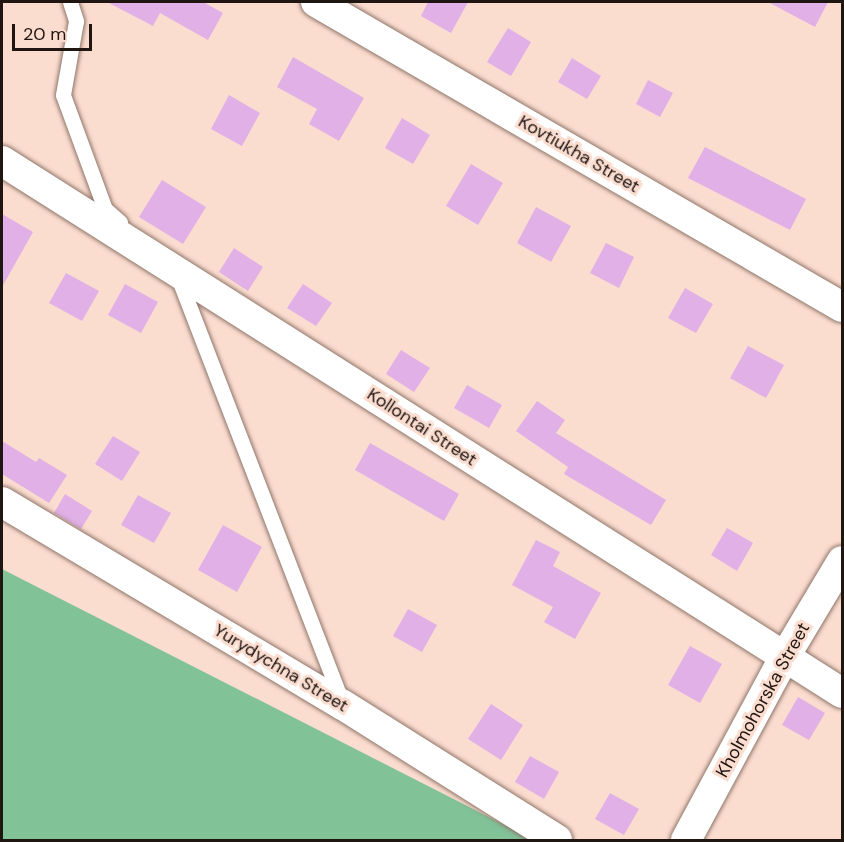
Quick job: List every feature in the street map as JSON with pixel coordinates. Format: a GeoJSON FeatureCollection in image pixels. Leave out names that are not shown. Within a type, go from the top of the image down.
{"type":"FeatureCollection","features":[{"type":"Feature","properties":{"kind":"street","name":"Kovtiukha Street"},"geometry":{"type":"LineString","coordinates":[[316,2],[843,307]]}},
{"type":"Feature","properties":{"kind":"street","name":"Kollontai Street"},"geometry":{"type":"LineString","coordinates":[[2,161],[784,658],[843,693]]}},
{"type":"Feature","properties":{"kind":"street","name":"Yurydychna Street"},"geometry":{"type":"LineString","coordinates":[[2,502],[344,705],[558,840]]}},
{"type":"Feature","properties":{"kind":"street","name":"Kholmohorska Street"},"geometry":{"type":"LineString","coordinates":[[686,840],[784,658],[843,561]]}},
{"type":"Feature","properties":{"kind":"lane"},"geometry":{"type":"LineString","coordinates":[[70,2],[76,21],[63,95],[105,209],[175,269],[344,705]]}},
{"type":"Feature","properties":{"kind":"green space"},"geometry":{"type":"Polygon","coordinates":[[[2,569],[534,840],[2,840],[2,569]]]}},
{"type":"Feature","properties":{"kind":"building"},"geometry":{"type":"Polygon","coordinates":[[[107,2],[203,2],[223,13],[208,40],[160,13],[153,26],[107,2]]]}},
{"type":"Feature","properties":{"kind":"building"},"geometry":{"type":"Polygon","coordinates":[[[428,2],[468,2],[451,33],[421,16],[428,2]]]}},
{"type":"Feature","properties":{"kind":"building"},"geometry":{"type":"Polygon","coordinates":[[[768,2],[828,2],[815,27],[768,2]]]}},
{"type":"Feature","properties":{"kind":"building"},"geometry":{"type":"Polygon","coordinates":[[[508,28],[531,42],[511,76],[487,62],[508,28]]]}},
{"type":"Feature","properties":{"kind":"building"},"geometry":{"type":"Polygon","coordinates":[[[293,57],[364,98],[339,141],[309,124],[317,109],[277,87],[293,57]]]}},
{"type":"Feature","properties":{"kind":"building"},"geometry":{"type":"Polygon","coordinates":[[[572,58],[601,76],[587,99],[558,82],[572,58]]]}},
{"type":"Feature","properties":{"kind":"building"},"geometry":{"type":"Polygon","coordinates":[[[648,80],[673,93],[660,117],[636,104],[648,80]]]}},
{"type":"Feature","properties":{"kind":"building"},"geometry":{"type":"Polygon","coordinates":[[[229,95],[260,113],[242,146],[211,129],[229,95]]]}},
{"type":"Feature","properties":{"kind":"building"},"geometry":{"type":"Polygon","coordinates":[[[402,118],[430,135],[413,164],[385,148],[402,118]]]}},
{"type":"Feature","properties":{"kind":"building"},"geometry":{"type":"Polygon","coordinates":[[[705,147],[806,199],[790,230],[688,178],[705,147]]]}},
{"type":"Feature","properties":{"kind":"building"},"geometry":{"type":"Polygon","coordinates":[[[471,164],[503,183],[478,225],[446,206],[471,164]]]}},
{"type":"Feature","properties":{"kind":"building"},"geometry":{"type":"Polygon","coordinates":[[[162,180],[206,207],[183,244],[139,217],[162,180]]]}},
{"type":"Feature","properties":{"kind":"building"},"geometry":{"type":"Polygon","coordinates":[[[536,207],[571,226],[551,262],[517,243],[536,207]]]}},
{"type":"Feature","properties":{"kind":"building"},"geometry":{"type":"Polygon","coordinates":[[[2,214],[33,232],[2,287],[2,214]]]}},
{"type":"Feature","properties":{"kind":"building"},"geometry":{"type":"Polygon","coordinates":[[[606,243],[634,257],[619,288],[590,273],[606,243]]]}},
{"type":"Feature","properties":{"kind":"building"},"geometry":{"type":"Polygon","coordinates":[[[234,248],[263,267],[248,291],[219,272],[234,248]]]}},
{"type":"Feature","properties":{"kind":"building"},"geometry":{"type":"Polygon","coordinates":[[[66,273],[99,291],[82,321],[49,303],[66,273]]]}},
{"type":"Feature","properties":{"kind":"building"},"geometry":{"type":"Polygon","coordinates":[[[125,284],[158,302],[141,333],[108,315],[125,284]]]}},
{"type":"Feature","properties":{"kind":"building"},"geometry":{"type":"Polygon","coordinates":[[[303,284],[332,303],[316,326],[287,308],[303,284]]]}},
{"type":"Feature","properties":{"kind":"building"},"geometry":{"type":"Polygon","coordinates":[[[685,288],[713,304],[696,333],[668,318],[685,288]]]}},
{"type":"Feature","properties":{"kind":"building"},"geometry":{"type":"Polygon","coordinates":[[[748,346],[784,365],[766,398],[730,378],[748,346]]]}},
{"type":"Feature","properties":{"kind":"building"},"geometry":{"type":"Polygon","coordinates":[[[401,350],[430,368],[414,392],[386,374],[401,350]]]}},
{"type":"Feature","properties":{"kind":"building"},"geometry":{"type":"Polygon","coordinates":[[[467,385],[502,405],[489,428],[454,408],[467,385]]]}},
{"type":"Feature","properties":{"kind":"building"},"geometry":{"type":"Polygon","coordinates":[[[537,401],[565,420],[556,433],[666,500],[651,525],[564,474],[568,467],[516,431],[537,401]]]}},
{"type":"Feature","properties":{"kind":"building"},"geometry":{"type":"Polygon","coordinates":[[[113,436],[140,452],[122,481],[95,464],[113,436]]]}},
{"type":"Feature","properties":{"kind":"building"},"geometry":{"type":"Polygon","coordinates":[[[2,441],[36,462],[39,458],[67,475],[49,503],[2,474],[2,441]]]}},
{"type":"Feature","properties":{"kind":"building"},"geometry":{"type":"Polygon","coordinates":[[[370,443],[459,494],[444,521],[355,470],[370,443]]]}},
{"type":"Feature","properties":{"kind":"building"},"geometry":{"type":"Polygon","coordinates":[[[65,494],[92,511],[81,529],[54,513],[65,494]]]}},
{"type":"Feature","properties":{"kind":"building"},"geometry":{"type":"Polygon","coordinates":[[[138,495],[171,513],[154,543],[121,525],[138,495]]]}},
{"type":"Feature","properties":{"kind":"building"},"geometry":{"type":"Polygon","coordinates":[[[223,525],[262,547],[237,592],[198,570],[223,525]]]}},
{"type":"Feature","properties":{"kind":"building"},"geometry":{"type":"Polygon","coordinates":[[[727,528],[753,543],[737,571],[711,555],[727,528]]]}},
{"type":"Feature","properties":{"kind":"building"},"geometry":{"type":"Polygon","coordinates":[[[536,540],[560,552],[553,566],[601,593],[575,639],[544,622],[553,607],[512,585],[536,540]]]}},
{"type":"Feature","properties":{"kind":"building"},"geometry":{"type":"Polygon","coordinates":[[[408,609],[437,625],[422,652],[393,636],[408,609]]]}},
{"type":"Feature","properties":{"kind":"building"},"geometry":{"type":"Polygon","coordinates":[[[690,646],[722,664],[700,703],[668,685],[690,646]]]}},
{"type":"Feature","properties":{"kind":"building"},"geometry":{"type":"Polygon","coordinates":[[[798,697],[825,713],[809,740],[782,725],[798,697]]]}},
{"type":"Feature","properties":{"kind":"building"},"geometry":{"type":"Polygon","coordinates":[[[491,704],[523,725],[501,760],[468,739],[491,704]]]}},
{"type":"Feature","properties":{"kind":"building"},"geometry":{"type":"Polygon","coordinates":[[[530,756],[559,772],[544,799],[515,782],[530,756]]]}},
{"type":"Feature","properties":{"kind":"building"},"geometry":{"type":"Polygon","coordinates":[[[610,793],[639,809],[624,835],[595,819],[610,793]]]}}]}
